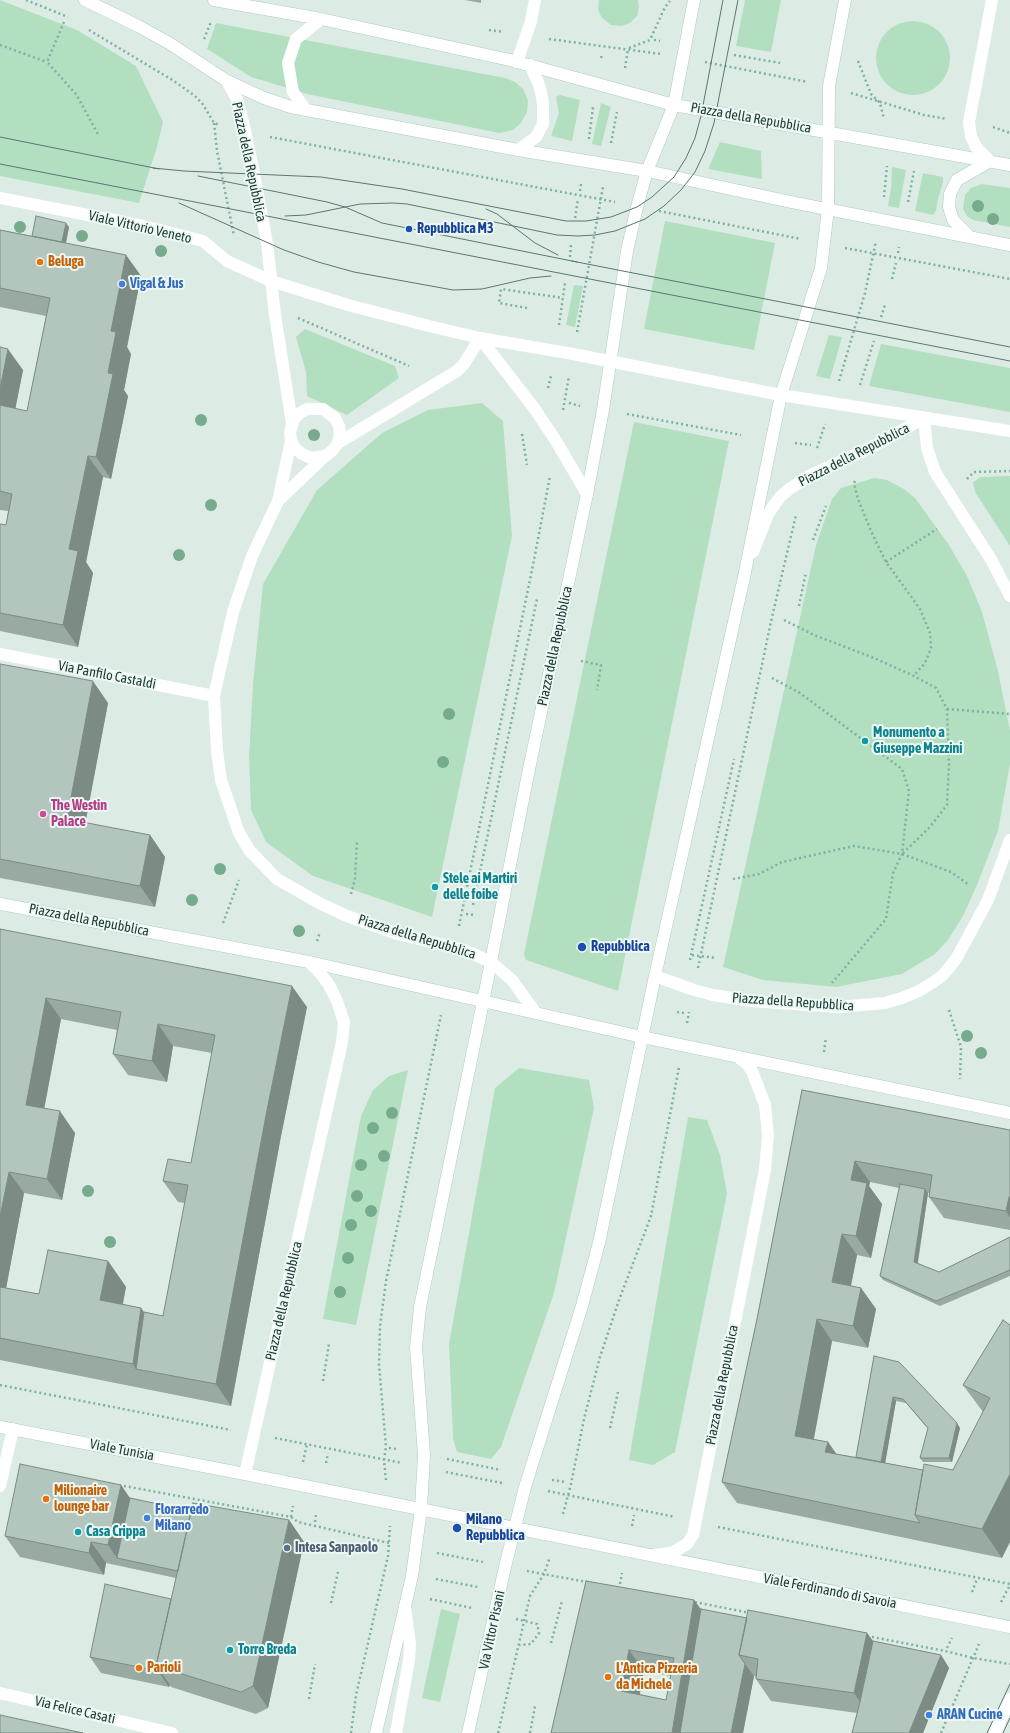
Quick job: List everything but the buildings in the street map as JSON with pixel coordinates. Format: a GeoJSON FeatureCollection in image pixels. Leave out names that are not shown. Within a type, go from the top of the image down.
{"type":"FeatureCollection","features":[{"type":"Feature","properties":{"kind":"street"},"geometry":{"type":"LineString","coordinates":[[85,0],[98,5],[169,43],[227,81]]}},
{"type":"Feature","properties":{"kind":"street","name":"Piazza della Repubblica"},"geometry":{"type":"LineString","coordinates":[[214,0],[321,19],[517,62],[674,105],[1010,165]]}},
{"type":"Feature","properties":{"kind":"street"},"geometry":{"type":"LineString","coordinates":[[517,62],[536,0]]}},
{"type":"Feature","properties":{"kind":"street","name":"Piazza della Repubblica"},"geometry":{"type":"LineString","coordinates":[[421,1509],[424,1455],[417,1365],[417,1330],[420,1307],[528,774],[587,494],[611,363],[623,272],[637,206],[647,171],[674,105],[694,0]]}},
{"type":"Feature","properties":{"kind":"street","name":"Piazza della Repubblica"},"geometry":{"type":"LineString","coordinates":[[515,1528],[525,1487],[582,1306],[599,1243],[655,976],[744,577],[780,395],[821,268],[828,209],[828,132],[831,68],[845,0]]}},
{"type":"Feature","properties":{"kind":"street"},"geometry":{"type":"LineString","coordinates":[[970,237],[953,220],[949,207],[950,194],[957,180],[990,161],[976,147],[971,136],[969,122],[992,0]]}},
{"type":"Feature","properties":{"kind":"street"},"geometry":{"type":"LineString","coordinates":[[306,110],[293,92],[288,63],[296,39],[321,19]]}},
{"type":"Feature","properties":{"kind":"street"},"geometry":{"type":"LineString","coordinates":[[518,150],[536,137],[543,124],[544,104],[538,82],[530,65]]}},
{"type":"Feature","properties":{"kind":"street","name":"Piazza della Repubblica"},"geometry":{"type":"LineString","coordinates":[[227,81],[264,98],[306,110],[518,150],[647,171],[880,220],[1010,245]]}},
{"type":"Feature","properties":{"kind":"street","name":"Piazza della Repubblica"},"geometry":{"type":"LineString","coordinates":[[227,81],[237,99],[245,130],[267,243],[271,281],[292,424],[290,432],[291,441],[278,501],[252,556],[239,592],[228,631],[214,696],[218,764],[225,793],[239,833],[244,842],[250,851],[277,879],[297,892],[347,916],[398,934],[464,950],[491,962],[512,980],[535,1012]]}},
{"type":"Feature","properties":{"kind":"street","name":"Viale Vittorio Veneto"},"geometry":{"type":"LineString","coordinates":[[0,198],[144,226],[203,241],[227,261],[271,281]]}},
{"type":"Feature","properties":{"kind":"street","name":"Piazza della Repubblica"},"geometry":{"type":"LineString","coordinates":[[271,281],[400,320],[480,338],[573,354],[611,363],[780,395],[1010,431]]}},
{"type":"Feature","properties":{"kind":"street"},"geometry":{"type":"LineString","coordinates":[[480,338],[534,408],[556,441],[587,494]]}},
{"type":"Feature","properties":{"kind":"street","name":"Piazza della Repubblica"},"geometry":{"type":"LineString","coordinates":[[278,501],[332,451],[338,443],[457,371],[464,364],[480,338]]}},
{"type":"Feature","properties":{"kind":"street"},"geometry":{"type":"LineString","coordinates":[[292,424],[300,413],[307,409],[323,409],[335,418],[339,426],[340,435],[338,443]]}},
{"type":"Feature","properties":{"kind":"street","name":"Piazza della Repubblica"},"geometry":{"type":"LineString","coordinates":[[744,577],[768,514],[788,490],[807,477],[874,446],[924,418]]}},
{"type":"Feature","properties":{"kind":"street","name":"Piazza della Repubblica"},"geometry":{"type":"LineString","coordinates":[[924,418],[927,448],[934,472],[992,561],[1010,596]]}},
{"type":"Feature","properties":{"kind":"street"},"geometry":{"type":"LineString","coordinates":[[291,441],[295,448],[302,454],[311,458],[325,456]]}},
{"type":"Feature","properties":{"kind":"street","name":"Via Panfilo Castaldi"},"geometry":{"type":"LineString","coordinates":[[0,654],[214,696]]}},
{"type":"Feature","properties":{"kind":"street","name":"Piazza della Repubblica"},"geometry":{"type":"LineString","coordinates":[[655,976],[694,990],[751,1001],[839,1007],[885,1002],[902,998],[919,991],[935,981],[943,975],[956,959],[988,900],[1010,840]]}},
{"type":"Feature","properties":{"kind":"street","name":"Piazza della Repubblica"},"geometry":{"type":"LineString","coordinates":[[3,904],[309,962],[642,1037],[1010,1113]]}},
{"type":"Feature","properties":{"kind":"street","name":"Piazza della Repubblica"},"geometry":{"type":"LineString","coordinates":[[309,962],[329,985],[337,1000],[344,1022],[342,1042],[245,1474],[649,1555],[661,1555],[675,1551],[687,1544],[693,1535],[765,1170],[768,1135],[765,1105],[752,1071],[747,1064],[738,1057]]}},
{"type":"Feature","properties":{"kind":"street","name":"Viale Tunisia"},"geometry":{"type":"LineString","coordinates":[[0,1427],[245,1474]]}},
{"type":"Feature","properties":{"kind":"street"},"geometry":{"type":"LineString","coordinates":[[0,1486],[13,1429]]}},
{"type":"Feature","properties":{"kind":"street"},"geometry":{"type":"LineString","coordinates":[[376,1733],[404,1604],[412,1576],[421,1509]]}},
{"type":"Feature","properties":{"kind":"street","name":"Via Vittor Pisani"},"geometry":{"type":"LineString","coordinates":[[468,1733],[515,1528]]}},
{"type":"Feature","properties":{"kind":"street","name":"Viale Ferdinando di Savoia"},"geometry":{"type":"LineString","coordinates":[[649,1555],[1010,1627]]}},
{"type":"Feature","properties":{"kind":"street"},"geometry":{"type":"LineString","coordinates":[[396,1733],[409,1660],[409,1638],[404,1604]]}},
{"type":"Feature","properties":{"kind":"street","name":"Via Felice Casati"},"geometry":{"type":"LineString","coordinates":[[0,1693],[172,1733]]}},
{"type":"Feature","properties":{"kind":"street"},"geometry":{"type":"LineString","coordinates":[[995,1733],[1010,1699]]}},
{"type":"Feature","properties":{"kind":"path"},"geometry":{"type":"LineString","coordinates":[[26,0],[72,19]]}},
{"type":"Feature","properties":{"kind":"path"},"geometry":{"type":"LineString","coordinates":[[483,29],[603,48],[628,49],[650,40],[665,7],[671,0]]}},
{"type":"Feature","properties":{"kind":"path"},"geometry":{"type":"LineString","coordinates":[[204,40],[211,21]]}},
{"type":"Feature","properties":{"kind":"path"},"geometry":{"type":"LineString","coordinates":[[47,62],[64,22]]}},
{"type":"Feature","properties":{"kind":"path"},"geometry":{"type":"LineString","coordinates":[[84,27],[174,80],[202,103],[214,123],[217,151],[240,268]]}},
{"type":"Feature","properties":{"kind":"path"},"geometry":{"type":"LineString","coordinates":[[654,40],[660,41]]}},
{"type":"Feature","properties":{"kind":"path"},"geometry":{"type":"LineString","coordinates":[[0,45],[47,62],[76,94],[99,136]]}},
{"type":"Feature","properties":{"kind":"path"},"geometry":{"type":"LineString","coordinates":[[562,416],[628,49]]}},
{"type":"Feature","properties":{"kind":"path"},"geometry":{"type":"LineString","coordinates":[[734,55],[780,63]]}},
{"type":"Feature","properties":{"kind":"path"},"geometry":{"type":"LineString","coordinates":[[857,58],[860,70],[871,94],[880,103],[884,118]]}},
{"type":"Feature","properties":{"kind":"path"},"geometry":{"type":"LineString","coordinates":[[731,67],[776,76]]}},
{"type":"Feature","properties":{"kind":"path"},"geometry":{"type":"LineString","coordinates":[[851,93],[880,103],[924,115],[954,120]]}},
{"type":"Feature","properties":{"kind":"path"},"geometry":{"type":"LineString","coordinates":[[589,140],[593,103]]}},
{"type":"Feature","properties":{"kind":"path"},"geometry":{"type":"LineString","coordinates":[[214,123],[227,126]]}},
{"type":"Feature","properties":{"kind":"path"},"geometry":{"type":"LineString","coordinates":[[987,126],[1010,133]]}},
{"type":"Feature","properties":{"kind":"path"},"geometry":{"type":"LineString","coordinates":[[268,136],[1010,279]]}},
{"type":"Feature","properties":{"kind":"path"},"geometry":{"type":"LineString","coordinates":[[807,477],[832,403],[865,293],[874,254],[886,187],[887,161]]}},
{"type":"Feature","properties":{"kind":"path"},"geometry":{"type":"LineString","coordinates":[[907,209],[914,169]]}},
{"type":"Feature","properties":{"kind":"path"},"geometry":{"type":"LineString","coordinates":[[575,218],[578,199]]}},
{"type":"Feature","properties":{"kind":"path"},"geometry":{"type":"LineString","coordinates":[[570,257],[572,244]]}},
{"type":"Feature","properties":{"kind":"path"},"geometry":{"type":"LineString","coordinates":[[892,279],[896,263]]}},
{"type":"Feature","properties":{"kind":"path"},"geometry":{"type":"LineString","coordinates":[[559,325],[565,283]]}},
{"type":"Feature","properties":{"kind":"path"},"geometry":{"type":"LineString","coordinates":[[527,308],[499,303],[501,289],[563,298]]}},
{"type":"Feature","properties":{"kind":"path"},"geometry":{"type":"LineString","coordinates":[[881,317],[885,305]]}},
{"type":"Feature","properties":{"kind":"path"},"geometry":{"type":"LineString","coordinates":[[296,317],[409,366]]}},
{"type":"Feature","properties":{"kind":"path"},"geometry":{"type":"LineString","coordinates":[[859,387],[874,341]]}},
{"type":"Feature","properties":{"kind":"path"},"geometry":{"type":"LineString","coordinates":[[550,380],[551,376]]}},
{"type":"Feature","properties":{"kind":"path"},"geometry":{"type":"LineString","coordinates":[[569,403],[580,406]]}},
{"type":"Feature","properties":{"kind":"path"},"geometry":{"type":"LineString","coordinates":[[627,414],[741,435]]}},
{"type":"Feature","properties":{"kind":"path"},"geometry":{"type":"LineString","coordinates":[[521,429],[527,465]]}},
{"type":"Feature","properties":{"kind":"path"},"geometry":{"type":"LineString","coordinates":[[790,443],[810,445]]}},
{"type":"Feature","properties":{"kind":"path"},"geometry":{"type":"LineString","coordinates":[[458,933],[551,471]]}},
{"type":"Feature","properties":{"kind":"path"},"geometry":{"type":"LineString","coordinates":[[964,485],[967,478],[974,472],[1010,471]]}},
{"type":"Feature","properties":{"kind":"path"},"geometry":{"type":"LineString","coordinates":[[857,477],[854,483],[858,499],[871,530],[886,562],[920,609],[930,633],[931,648],[925,663],[916,673],[912,675]]}},
{"type":"Feature","properties":{"kind":"path"},"geometry":{"type":"LineString","coordinates":[[813,540],[826,506]]}},
{"type":"Feature","properties":{"kind":"path"},"geometry":{"type":"LineString","coordinates":[[698,969],[772,617],[797,513]]}},
{"type":"Feature","properties":{"kind":"path"},"geometry":{"type":"LineString","coordinates":[[886,562],[937,529]]}},
{"type":"Feature","properties":{"kind":"path"},"geometry":{"type":"LineString","coordinates":[[799,606],[806,572]]}},
{"type":"Feature","properties":{"kind":"path"},"geometry":{"type":"LineString","coordinates":[[473,905],[537,599]]}},
{"type":"Feature","properties":{"kind":"path"},"geometry":{"type":"LineString","coordinates":[[784,620],[814,635],[874,658],[912,675],[936,688],[947,709],[949,764],[947,805],[929,828],[902,854]]}},
{"type":"Feature","properties":{"kind":"path"},"geometry":{"type":"LineString","coordinates":[[581,661],[601,665],[597,690]]}},
{"type":"Feature","properties":{"kind":"path"},"geometry":{"type":"LineString","coordinates":[[772,678],[800,693],[902,769],[909,791],[902,854],[893,873],[886,919],[828,988]]}},
{"type":"Feature","properties":{"kind":"path"},"geometry":{"type":"LineString","coordinates":[[947,709],[1010,714]]}},
{"type":"Feature","properties":{"kind":"path"},"geometry":{"type":"LineString","coordinates":[[690,960],[734,759]]}},
{"type":"Feature","properties":{"kind":"path"},"geometry":{"type":"LineString","coordinates":[[349,900],[355,879],[357,841]]}},
{"type":"Feature","properties":{"kind":"path"},"geometry":{"type":"LineString","coordinates":[[733,879],[759,874],[782,862],[854,846],[902,854],[951,872],[972,887]]}},
{"type":"Feature","properties":{"kind":"path"},"geometry":{"type":"LineString","coordinates":[[221,927],[239,880]]}},
{"type":"Feature","properties":{"kind":"path"},"geometry":{"type":"LineString","coordinates":[[466,914],[475,915]]}},
{"type":"Feature","properties":{"kind":"path"},"geometry":{"type":"LineString","coordinates":[[692,955],[716,958]]}},
{"type":"Feature","properties":{"kind":"path"},"geometry":{"type":"LineString","coordinates":[[949,1010],[960,1047],[960,1079]]}},
{"type":"Feature","properties":{"kind":"path"},"geometry":{"type":"LineString","coordinates":[[676,1012],[685,1013]]}},
{"type":"Feature","properties":{"kind":"path"},"geometry":{"type":"LineString","coordinates":[[824,1053],[826,1037]]}},
{"type":"Feature","properties":{"kind":"path"},"geometry":{"type":"LineString","coordinates":[[276,1438],[384,1460],[386,1447],[378,1346],[383,1299],[436,1039]]}},
{"type":"Feature","properties":{"kind":"path"},"geometry":{"type":"LineString","coordinates":[[674,1517],[634,1510],[568,1494],[584,1418],[600,1357],[619,1300],[651,1216],[676,1086]]}},
{"type":"Feature","properties":{"kind":"path"},"geometry":{"type":"LineString","coordinates":[[323,1381],[329,1344]]}},
{"type":"Feature","properties":{"kind":"path"},"geometry":{"type":"LineString","coordinates":[[0,1385],[231,1430]]}},
{"type":"Feature","properties":{"kind":"path"},"geometry":{"type":"LineString","coordinates":[[610,1428],[618,1392]]}},
{"type":"Feature","properties":{"kind":"path"},"geometry":{"type":"LineString","coordinates":[[389,1448],[397,1449]]}},
{"type":"Feature","properties":{"kind":"path"},"geometry":{"type":"LineString","coordinates":[[326,1463],[328,1453]]}},
{"type":"Feature","properties":{"kind":"path"},"geometry":{"type":"LineString","coordinates":[[447,1459],[501,1470]]}},
{"type":"Feature","properties":{"kind":"path"},"geometry":{"type":"LineString","coordinates":[[448,1472],[498,1482]]}},
{"type":"Feature","properties":{"kind":"path"},"geometry":{"type":"LineString","coordinates":[[550,1480],[565,1482]]}},
{"type":"Feature","properties":{"kind":"path"},"geometry":{"type":"LineString","coordinates":[[111,1484],[291,1517],[298,1522],[389,1543]]}},
{"type":"Feature","properties":{"kind":"path"},"geometry":{"type":"LineString","coordinates":[[314,1522],[316,1515]]}},
{"type":"Feature","properties":{"kind":"path"},"geometry":{"type":"LineString","coordinates":[[632,1526],[634,1515]]}},
{"type":"Feature","properties":{"kind":"path"},"geometry":{"type":"LineString","coordinates":[[711,1525],[1010,1584]]}},
{"type":"Feature","properties":{"kind":"path"},"geometry":{"type":"LineString","coordinates":[[351,1733],[356,1695],[385,1570],[390,1537]]}},
{"type":"Feature","properties":{"kind":"path"},"geometry":{"type":"LineString","coordinates":[[442,1554],[482,1562]]}},
{"type":"Feature","properties":{"kind":"path"},"geometry":{"type":"LineString","coordinates":[[620,1584],[623,1570]]}},
{"type":"Feature","properties":{"kind":"path"},"geometry":{"type":"LineString","coordinates":[[331,1603],[338,1572]]}},
{"type":"Feature","properties":{"kind":"path"},"geometry":{"type":"LineString","coordinates":[[498,1733],[530,1596],[544,1574],[589,1582]]}},
{"type":"Feature","properties":{"kind":"path"},"geometry":{"type":"LineString","coordinates":[[436,1579],[478,1587]]}},
{"type":"Feature","properties":{"kind":"path"},"geometry":{"type":"LineString","coordinates":[[972,1592],[977,1579]]}},
{"type":"Feature","properties":{"kind":"path"},"geometry":{"type":"LineString","coordinates":[[434,1600],[472,1608]]}},
{"type":"Feature","properties":{"kind":"path"},"geometry":{"type":"LineString","coordinates":[[689,1601],[751,1614]]}},
{"type":"Feature","properties":{"kind":"path"},"geometry":{"type":"LineString","coordinates":[[551,1643],[562,1602]]}},
{"type":"Feature","properties":{"kind":"path"},"geometry":{"type":"LineString","coordinates":[[519,1645],[531,1644],[539,1633],[537,1624]]}},
{"type":"Feature","properties":{"kind":"path"},"geometry":{"type":"LineString","coordinates":[[860,1635],[1010,1664]]}},
{"type":"Feature","properties":{"kind":"path"},"geometry":{"type":"LineString","coordinates":[[946,1648],[953,1636]]}},
{"type":"Feature","properties":{"kind":"path"},"geometry":{"type":"LineString","coordinates":[[941,1733],[973,1658]]}},
{"type":"Feature","properties":{"kind":"path"},"geometry":{"type":"LineString","coordinates":[[309,1699],[315,1664]]}},
{"type":"Feature","properties":{"kind":"path"},"geometry":{"type":"LineString","coordinates":[[530,1733],[536,1706]]}},
{"type":"Feature","properties":{"kind":"green space"},"geometry":{"type":"Polygon","coordinates":[[[0,0],[77,30],[136,66],[163,122],[157,147],[139,203],[0,176],[0,0]]]}},
{"type":"Feature","properties":{"kind":"green space"},"geometry":{"type":"Polygon","coordinates":[[[599,0],[638,0],[639,7],[637,16],[630,23],[621,26],[611,25],[602,18],[598,10],[599,0]]]}},
{"type":"Feature","properties":{"kind":"green space"},"geometry":{"type":"Polygon","coordinates":[[[745,0],[781,0],[771,52],[736,46],[745,0]]]}},
{"type":"Feature","properties":{"kind":"green space"},"geometry":{"type":"Polygon","coordinates":[[[913,21],[927,24],[939,32],[947,44],[950,58],[947,72],[939,84],[927,92],[913,95],[899,92],[887,84],[879,72],[876,58],[879,44],[887,32],[899,24],[913,21]]]}},
{"type":"Feature","properties":{"kind":"green space"},"geometry":{"type":"Polygon","coordinates":[[[216,23],[505,78],[515,82],[523,89],[528,100],[527,112],[521,123],[513,130],[499,133],[307,94],[251,77],[207,49],[216,23]]]}},
{"type":"Feature","properties":{"kind":"green space"},"geometry":{"type":"Polygon","coordinates":[[[560,95],[580,100],[572,141],[551,136],[559,113],[556,97],[560,95]]]}},
{"type":"Feature","properties":{"kind":"green space"},"geometry":{"type":"Polygon","coordinates":[[[601,103],[611,107],[601,146],[592,144],[601,103]]]}},
{"type":"Feature","properties":{"kind":"green space"},"geometry":{"type":"Polygon","coordinates":[[[720,142],[761,151],[762,179],[708,169],[720,142]]]}},
{"type":"Feature","properties":{"kind":"green space"},"geometry":{"type":"Polygon","coordinates":[[[892,167],[906,170],[899,208],[888,206],[892,167]]]}},
{"type":"Feature","properties":{"kind":"green space"},"geometry":{"type":"Polygon","coordinates":[[[923,173],[943,177],[936,211],[933,215],[915,211],[923,173]]]}},
{"type":"Feature","properties":{"kind":"green space"},"geometry":{"type":"Polygon","coordinates":[[[982,184],[1010,188],[1010,227],[973,220],[967,216],[963,209],[965,195],[971,188],[982,184]]]}},
{"type":"Feature","properties":{"kind":"green space"},"geometry":{"type":"Polygon","coordinates":[[[665,221],[775,243],[754,350],[644,329],[665,221]]]}},
{"type":"Feature","properties":{"kind":"green space"},"geometry":{"type":"Polygon","coordinates":[[[574,285],[583,286],[575,327],[566,325],[574,285]]]}},
{"type":"Feature","properties":{"kind":"green space"},"geometry":{"type":"Polygon","coordinates":[[[305,329],[395,366],[399,378],[347,415],[307,396],[306,372],[296,337],[305,329]]]}},
{"type":"Feature","properties":{"kind":"green space"},"geometry":{"type":"Polygon","coordinates":[[[829,335],[842,337],[830,379],[816,376],[829,335]]]}},
{"type":"Feature","properties":{"kind":"green space"},"geometry":{"type":"Polygon","coordinates":[[[881,344],[1010,368],[1010,412],[869,386],[881,344]]]}},
{"type":"Feature","properties":{"kind":"green space"},"geometry":{"type":"Polygon","coordinates":[[[482,403],[503,421],[512,536],[432,917],[313,876],[266,842],[251,810],[249,757],[253,684],[263,584],[317,490],[382,433],[428,410],[482,403]]]}},
{"type":"Feature","properties":{"kind":"green space"},"geometry":{"type":"Polygon","coordinates":[[[634,422],[729,441],[618,991],[526,960],[524,954],[634,422]]]}},
{"type":"Feature","properties":{"kind":"green space"},"geometry":{"type":"Polygon","coordinates":[[[1010,476],[1010,546],[975,492],[973,482],[981,477],[1010,476]]]}},
{"type":"Feature","properties":{"kind":"green space"},"geometry":{"type":"Polygon","coordinates":[[[874,478],[887,480],[904,489],[915,498],[949,545],[968,578],[982,612],[998,671],[1010,731],[1010,763],[998,831],[963,916],[948,940],[935,954],[902,974],[836,987],[763,980],[723,967],[816,545],[832,499],[841,488],[874,478]]]}},
{"type":"Feature","properties":{"kind":"green space"},"geometry":{"type":"Polygon","coordinates":[[[519,1068],[589,1080],[594,1108],[554,1293],[501,1447],[491,1459],[457,1452],[453,1439],[449,1344],[495,1088],[519,1068]]]}},
{"type":"Feature","properties":{"kind":"green space"},"geometry":{"type":"Polygon","coordinates":[[[408,1070],[356,1325],[323,1319],[361,1116],[373,1090],[389,1076],[408,1070]]]}},
{"type":"Feature","properties":{"kind":"green space"},"geometry":{"type":"Polygon","coordinates":[[[688,1117],[707,1120],[720,1155],[727,1194],[675,1452],[653,1465],[629,1460],[688,1117]]]}},
{"type":"Feature","properties":{"kind":"green space"},"geometry":{"type":"Polygon","coordinates":[[[441,1609],[460,1614],[440,1702],[422,1698],[441,1609]]]}},
{"type":"Feature","properties":{"kind":"tram line"},"geometry":{"type":"LineString","coordinates":[[153,168],[184,171],[321,177],[402,189],[566,221],[586,221],[611,217],[637,207],[652,197],[674,177],[686,158],[695,138],[701,116],[723,0]]}},
{"type":"Feature","properties":{"kind":"tram line"},"geometry":{"type":"LineString","coordinates":[[285,216],[306,215],[360,204],[393,203],[407,204],[557,235],[578,236],[595,235],[615,231],[645,219],[664,206],[681,190],[695,172],[705,151],[714,123],[738,0]]}},
{"type":"Feature","properties":{"kind":"tram line"},"geometry":{"type":"LineString","coordinates":[[0,137],[159,169]]}},
{"type":"Feature","properties":{"kind":"tram line"},"geometry":{"type":"LineString","coordinates":[[0,164],[1010,361]]}},
{"type":"Feature","properties":{"kind":"tram line"},"geometry":{"type":"LineString","coordinates":[[198,176],[327,202],[345,207],[382,223],[577,262]]}},
{"type":"Feature","properties":{"kind":"tram line"},"geometry":{"type":"LineString","coordinates":[[179,203],[284,250],[318,262],[354,272],[453,290],[482,289],[530,278],[551,276]]}},
{"type":"Feature","properties":{"kind":"tram line"},"geometry":{"type":"LineString","coordinates":[[486,209],[497,214],[535,243],[558,255]]}},
{"type":"Feature","properties":{"kind":"tram line"},"geometry":{"type":"LineString","coordinates":[[572,261],[1010,347]]}},
{"type":"Feature","properties":{"kind":"tram line"},"geometry":{"type":"LineString","coordinates":[[987,1733],[1010,1684]]}},
{"type":"Feature","properties":{"kind":"tram line"},"geometry":{"type":"LineString","coordinates":[[1003,1733],[1010,1718]]}},
{"type":"Feature","properties":{"kind":"place","name":"Repubblica M3"},"geometry":{"type":"Point","coordinates":[409,229]}},
{"type":"Feature","properties":{"kind":"place","name":"Beluga"},"geometry":{"type":"Point","coordinates":[40,262]}},
{"type":"Feature","properties":{"kind":"place","name":"Vigal & Jus"},"geometry":{"type":"Point","coordinates":[122,284]}},
{"type":"Feature","properties":{"kind":"place","name":"Monumento a Giuseppe Mazzini"},"geometry":{"type":"Point","coordinates":[865,741]}},
{"type":"Feature","properties":{"kind":"place","name":"The Westin Palace"},"geometry":{"type":"Point","coordinates":[43,814]}},
{"type":"Feature","properties":{"kind":"place","name":"Stele ai Martiri delle foibe"},"geometry":{"type":"Point","coordinates":[435,887]}},
{"type":"Feature","properties":{"kind":"place","name":"Repubblica"},"geometry":{"type":"Point","coordinates":[582,947]}},
{"type":"Feature","properties":{"kind":"place","name":"Milionaire lounge bar"},"geometry":{"type":"Point","coordinates":[46,1499]}},
{"type":"Feature","properties":{"kind":"place","name":"Florarredo Milano"},"geometry":{"type":"Point","coordinates":[147,1518]}},
{"type":"Feature","properties":{"kind":"place","name":"Milano Repubblica"},"geometry":{"type":"Point","coordinates":[457,1528]}},
{"type":"Feature","properties":{"kind":"place","name":"Casa Crippa"},"geometry":{"type":"Point","coordinates":[78,1532]}},
{"type":"Feature","properties":{"kind":"place","name":"Intesa Sanpaolo"},"geometry":{"type":"Point","coordinates":[287,1548]}},
{"type":"Feature","properties":{"kind":"place","name":"Torre Breda"},"geometry":{"type":"Point","coordinates":[230,1650]}},
{"type":"Feature","properties":{"kind":"place","name":"Parioli"},"geometry":{"type":"Point","coordinates":[139,1668]}},
{"type":"Feature","properties":{"kind":"place","name":"L'Antica Pizzeria da Michele"},"geometry":{"type":"Point","coordinates":[608,1677]}},
{"type":"Feature","properties":{"kind":"place","name":"ARAN Cucine"},"geometry":{"type":"Point","coordinates":[929,1715]}}]}
